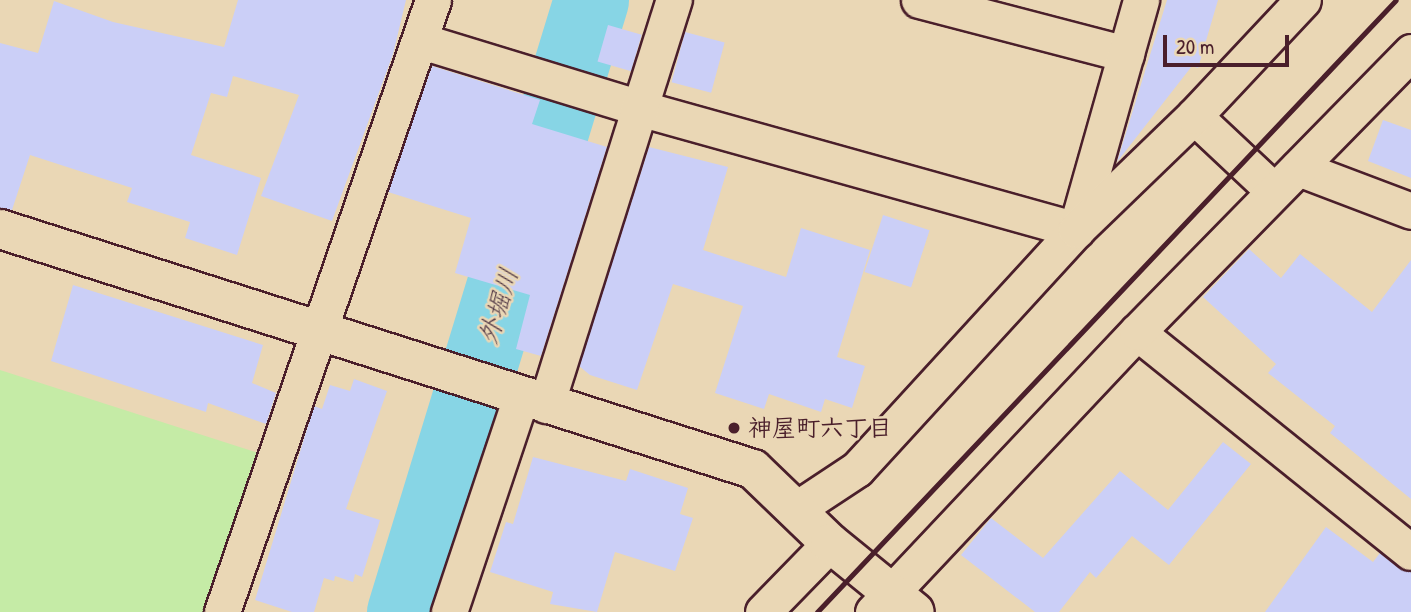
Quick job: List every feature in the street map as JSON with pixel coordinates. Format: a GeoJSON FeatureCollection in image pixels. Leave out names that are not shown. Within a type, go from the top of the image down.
{"type":"FeatureCollection","features":[{"type":"Feature","properties":{"kind":"street"},"geometry":{"type":"LineString","coordinates":[[222,612],[433,0]]}},
{"type":"Feature","properties":{"kind":"street"},"geometry":{"type":"LineString","coordinates":[[449,612],[534,401],[643,108],[674,0]]}},
{"type":"Feature","properties":{"kind":"street"},"geometry":{"type":"LineString","coordinates":[[919,0],[1125,54]]}},
{"type":"Feature","properties":{"kind":"street"},"geometry":{"type":"LineString","coordinates":[[1076,230],[1141,0]]}},
{"type":"Feature","properties":{"kind":"street"},"geometry":{"type":"LineString","coordinates":[[798,508],[857,469],[1076,230],[1194,116],[1303,0]]}},
{"type":"Feature","properties":{"kind":"street"},"geometry":{"type":"LineString","coordinates":[[421,41],[643,108],[1076,230]]}},
{"type":"Feature","properties":{"kind":"street"},"geometry":{"type":"LineString","coordinates":[[0,229],[753,469],[798,508],[893,606],[1137,332],[1411,52]]}},
{"type":"Feature","properties":{"kind":"street"},"geometry":{"type":"LineString","coordinates":[[1194,116],[1274,191]]}},
{"type":"Feature","properties":{"kind":"street"},"geometry":{"type":"LineString","coordinates":[[1298,168],[1411,211]]}},
{"type":"Feature","properties":{"kind":"street"},"geometry":{"type":"LineString","coordinates":[[1137,332],[1411,552]]}},
{"type":"Feature","properties":{"kind":"street"},"geometry":{"type":"LineString","coordinates":[[763,612],[830,543]]}},
{"type":"Feature","properties":{"kind":"green space"},"geometry":{"type":"Polygon","coordinates":[[[0,370],[258,453],[204,612],[0,612],[0,370]]]}},
{"type":"Feature","properties":{"kind":"building"},"geometry":{"type":"Polygon","coordinates":[[[238,0],[406,0],[393,54],[332,221],[261,196],[299,95],[233,76],[227,97],[211,93],[191,155],[261,178],[237,255],[185,238],[190,222],[127,202],[132,188],[30,155],[12,210],[0,208],[0,43],[38,53],[54,1],[113,22],[224,47],[238,0]]]}},
{"type":"Feature","properties":{"kind":"building"},"geometry":{"type":"Polygon","coordinates":[[[1167,0],[1218,0],[1198,68],[1192,66],[1117,162],[1167,0]]]}},
{"type":"Feature","properties":{"kind":"building"},"geometry":{"type":"Polygon","coordinates":[[[608,25],[642,35],[631,71],[598,62],[608,25]]]}},
{"type":"Feature","properties":{"kind":"building"},"geometry":{"type":"Polygon","coordinates":[[[685,32],[725,43],[711,93],[672,82],[685,32]]]}},
{"type":"Feature","properties":{"kind":"building"},"geometry":{"type":"Polygon","coordinates":[[[432,66],[540,100],[532,124],[607,147],[541,356],[516,349],[530,295],[455,273],[471,218],[388,192],[432,66]]]}},
{"type":"Feature","properties":{"kind":"building"},"geometry":{"type":"Polygon","coordinates":[[[1383,120],[1411,130],[1411,178],[1368,161],[1383,120]]]}},
{"type":"Feature","properties":{"kind":"building"},"geometry":{"type":"Polygon","coordinates":[[[649,147],[728,167],[703,250],[786,277],[801,228],[870,250],[837,357],[865,366],[852,408],[825,399],[821,412],[769,394],[764,409],[715,393],[743,306],[673,284],[637,390],[590,375],[579,366],[649,147]]]}},
{"type":"Feature","properties":{"kind":"building"},"geometry":{"type":"Polygon","coordinates":[[[883,215],[930,230],[911,287],[864,272],[883,215]]]}},
{"type":"Feature","properties":{"kind":"building"},"geometry":{"type":"Polygon","coordinates":[[[1249,249],[1281,278],[1300,254],[1372,312],[1411,260],[1411,499],[1330,433],[1335,426],[1268,373],[1276,364],[1203,297],[1249,249]]]}},
{"type":"Feature","properties":{"kind":"building"},"geometry":{"type":"Polygon","coordinates":[[[73,285],[263,345],[252,383],[276,393],[266,424],[208,403],[206,412],[51,361],[73,285]]]}},
{"type":"Feature","properties":{"kind":"building"},"geometry":{"type":"Polygon","coordinates":[[[354,379],[387,391],[346,509],[380,520],[362,577],[355,574],[353,582],[335,576],[334,581],[324,578],[314,612],[292,612],[255,600],[314,406],[322,409],[330,385],[350,391],[354,379]]]}},
{"type":"Feature","properties":{"kind":"building"},"geometry":{"type":"Polygon","coordinates":[[[1223,442],[1251,464],[1169,565],[1132,536],[1096,578],[1090,572],[1059,612],[1035,612],[961,555],[991,518],[1043,558],[1120,471],[1168,510],[1223,442]]]}},
{"type":"Feature","properties":{"kind":"building"},"geometry":{"type":"Polygon","coordinates":[[[533,457],[626,481],[630,469],[688,488],[680,514],[693,518],[675,571],[615,552],[597,612],[550,604],[553,592],[490,572],[506,522],[513,524],[533,457]]]}},
{"type":"Feature","properties":{"kind":"building"},"geometry":{"type":"Polygon","coordinates":[[[1326,527],[1373,562],[1380,553],[1411,572],[1411,612],[1265,612],[1326,527]]]}},
{"type":"Feature","properties":{"kind":"waterway","name":"外堀川"},"geometry":{"type":"LineString","coordinates":[[404,612],[591,0]]}},
{"type":"Feature","properties":{"kind":"railway"},"geometry":{"type":"LineString","coordinates":[[817,612],[1396,0]]}},
{"type":"Feature","properties":{"kind":"place","name":"神屋町六丁目"},"geometry":{"type":"Point","coordinates":[734,428]}}]}
